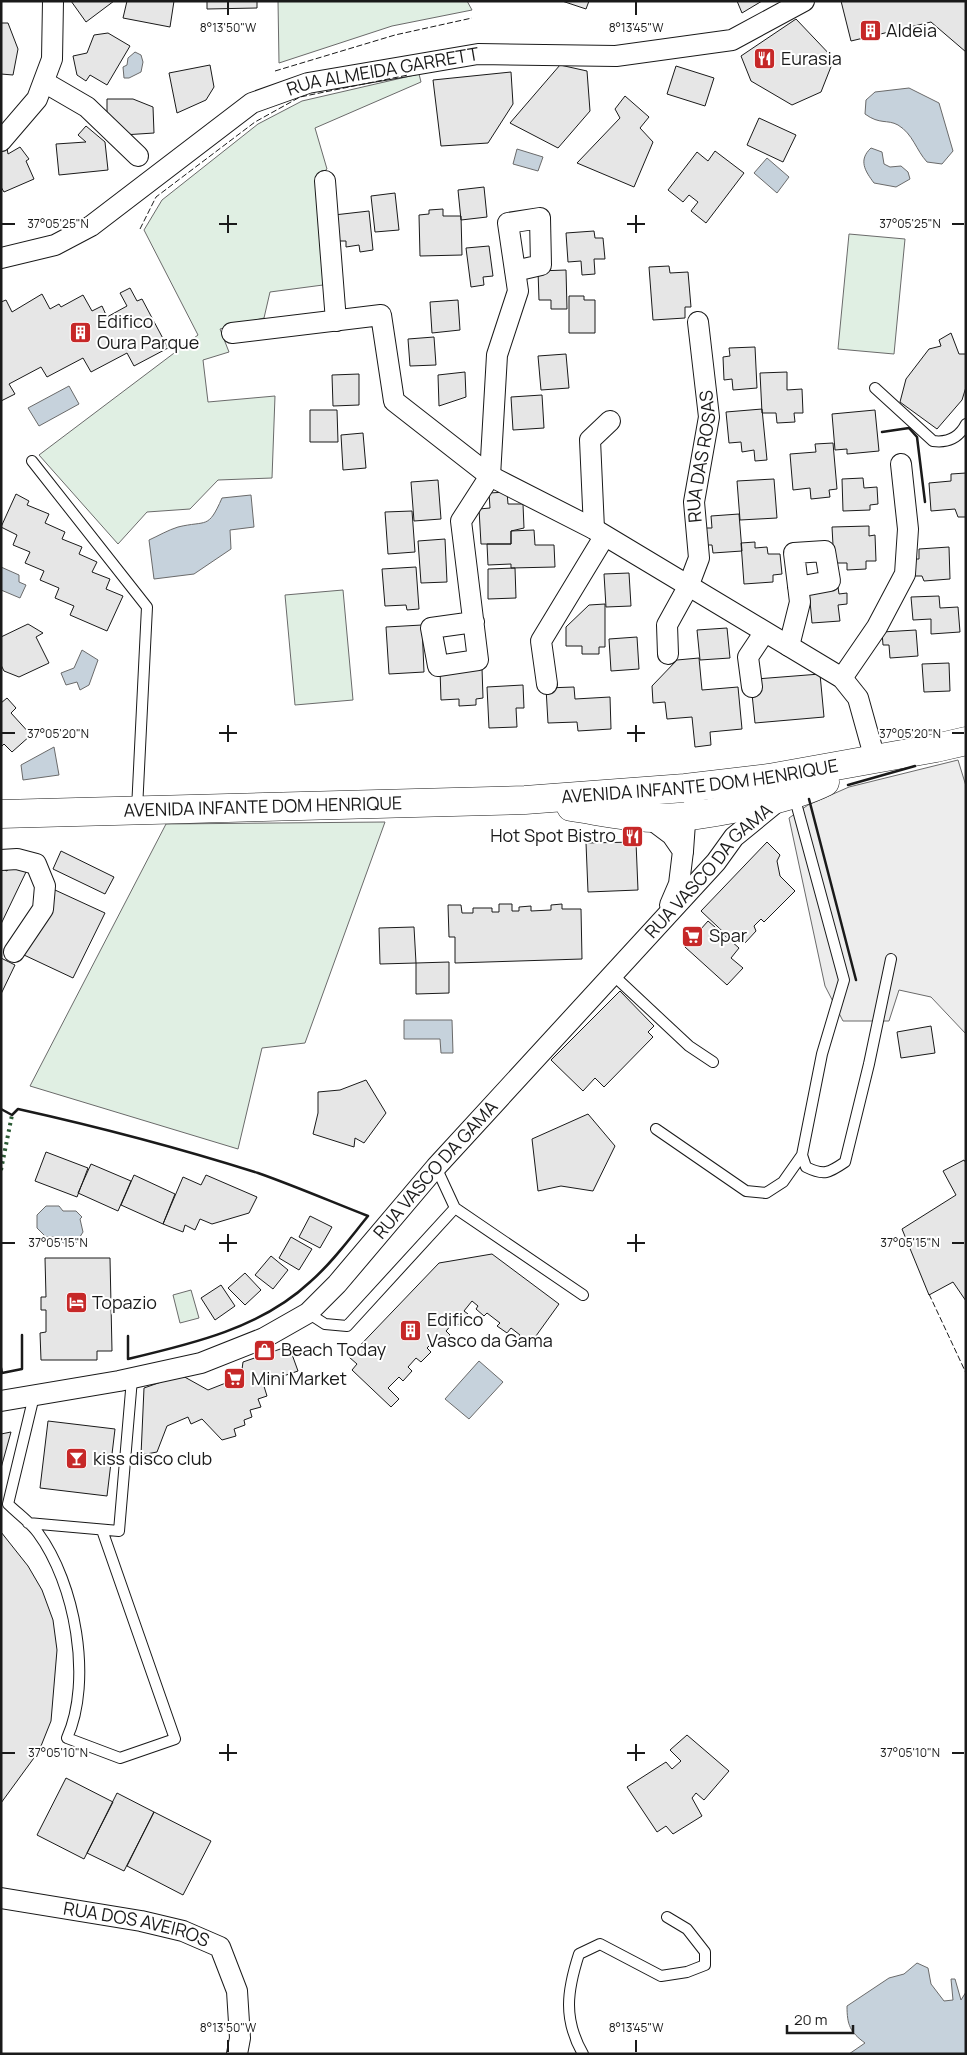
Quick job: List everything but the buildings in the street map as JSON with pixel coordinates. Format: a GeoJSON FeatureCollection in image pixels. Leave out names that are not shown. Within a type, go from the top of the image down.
{"type":"FeatureCollection","features":[{"type":"Feature","properties":{"kind":"street"},"geometry":{"type":"LineString","coordinates":[[1,141],[37,99],[44,82],[52,59],[53,1]]}},
{"type":"Feature","properties":{"kind":"street","name":"RUA ALMEIDA GARRETT"},"geometry":{"type":"LineString","coordinates":[[1,258],[55,245],[91,226],[252,103],[308,83],[478,54],[616,56],[732,40],[804,1]]}},
{"type":"Feature","properties":{"kind":"street"},"geometry":{"type":"LineString","coordinates":[[44,82],[87,107],[138,156]]}},
{"type":"Feature","properties":{"kind":"street"},"geometry":{"type":"LineString","coordinates":[[325,181],[336,321]]}},
{"type":"Feature","properties":{"kind":"street"},"geometry":{"type":"LineString","coordinates":[[474,622],[461,521],[490,476],[497,355],[518,291],[515,271]]}},
{"type":"Feature","properties":{"kind":"street"},"geometry":{"type":"LineString","coordinates":[[232,333],[382,315],[394,401],[490,476],[599,533],[842,678],[858,698],[875,759]]}},
{"type":"Feature","properties":{"kind":"street","name":"RUA DAS ROSAS"},"geometry":{"type":"LineString","coordinates":[[668,654],[668,626],[688,587],[699,558],[694,502],[709,417],[698,322]]}},
{"type":"Feature","properties":{"kind":"street"},"geometry":{"type":"LineString","coordinates":[[547,684],[541,640],[599,533],[590,440],[610,421]]}},
{"type":"Feature","properties":{"kind":"street"},"geometry":{"type":"LineString","coordinates":[[842,678],[877,627],[905,574],[908,529],[901,464]]}},
{"type":"Feature","properties":{"kind":"street"},"geometry":{"type":"LineString","coordinates":[[790,646],[800,602],[798,587]]}},
{"type":"Feature","properties":{"kind":"street"},"geometry":{"type":"LineString","coordinates":[[752,687],[748,657],[764,633]]}},
{"type":"Feature","properties":{"kind":"street","name":"AVENIDA INFANTE DOM HENRIQUE"},"geometry":{"type":"LineString","coordinates":[[1,814],[525,800],[685,788],[789,784],[816,786],[875,759],[966,741]]}},
{"type":"Feature","properties":{"kind":"street","name":"AVENIDA INFANTE DOM HENRIQUE"},"geometry":{"type":"LineString","coordinates":[[525,800],[648,817],[700,809],[789,784]]}},
{"type":"Feature","properties":{"kind":"street","name":"RUA VASCO DA GAMA"},"geometry":{"type":"LineString","coordinates":[[1,1401],[132,1379],[201,1363],[264,1338],[308,1313],[337,1284],[436,1167],[666,914],[716,862],[734,837],[789,784]]}},
{"type":"Feature","properties":{"kind":"street"},"geometry":{"type":"LineString","coordinates":[[592,794],[615,803],[700,809],[723,816],[734,837]]}},
{"type":"Feature","properties":{"kind":"street"},"geometry":{"type":"LineString","coordinates":[[666,914],[679,884],[685,823],[700,809]]}},
{"type":"Feature","properties":{"kind":"street"},"geometry":{"type":"LineString","coordinates":[[648,817],[672,835],[683,851]]}},
{"type":"Feature","properties":{"kind":"street"},"geometry":{"type":"LineString","coordinates":[[1,860],[17,859],[36,864],[45,886],[43,909],[14,952]]}},
{"type":"Feature","properties":{"kind":"street","name":"RUA DOS AVEIROS"},"geometry":{"type":"LineString","coordinates":[[1,1898],[141,1921],[182,1930],[220,1947],[237,1992],[240,2038],[237,2054]]}},
{"type":"Feature","properties":{"kind":"lane"},"geometry":{"type":"LineString","coordinates":[[875,388],[933,441],[944,442],[953,439],[962,432],[966,424]]}},
{"type":"Feature","properties":{"kind":"lane"},"geometry":{"type":"LineString","coordinates":[[32,462],[147,608],[137,810]]}},
{"type":"Feature","properties":{"kind":"lane"},"geometry":{"type":"LineString","coordinates":[[656,1129],[746,1191],[766,1193],[783,1182],[802,1154],[822,1054],[844,980],[796,803],[789,784]]}},
{"type":"Feature","properties":{"kind":"lane"},"geometry":{"type":"LineString","coordinates":[[802,1154],[806,1167],[818,1173],[830,1172],[845,1162],[869,1064],[891,959]]}},
{"type":"Feature","properties":{"kind":"lane"},"geometry":{"type":"LineString","coordinates":[[612,974],[689,1046],[713,1062]]}},
{"type":"Feature","properties":{"kind":"lane"},"geometry":{"type":"LineString","coordinates":[[436,1167],[455,1208],[582,1295]]}},
{"type":"Feature","properties":{"kind":"lane"},"geometry":{"type":"LineString","coordinates":[[308,1313],[325,1324],[347,1326],[455,1208]]}},
{"type":"Feature","properties":{"kind":"lane"},"geometry":{"type":"LineString","coordinates":[[28,1523],[119,1531],[132,1379]]}},
{"type":"Feature","properties":{"kind":"lane"},"geometry":{"type":"LineString","coordinates":[[34,1396],[8,1504],[38,1532],[57,1564],[71,1608],[77,1644],[79,1688],[72,1725],[67,1738],[120,1758],[175,1739],[102,1530]]}},
{"type":"Feature","properties":{"kind":"lane"},"geometry":{"type":"LineString","coordinates":[[583,2054],[573,2036],[568,2012],[572,1974],[579,1954],[600,1944],[661,1976],[688,1972],[704,1965],[705,1952],[687,1930],[667,1917]]}},
{"type":"Feature","properties":{"kind":"green space"},"geometry":{"type":"Polygon","coordinates":[[[278,1],[467,1],[472,10],[392,26],[279,63],[278,1]]]}},
{"type":"Feature","properties":{"kind":"green space"},"geometry":{"type":"Polygon","coordinates":[[[419,74],[421,82],[315,128],[327,169],[317,177],[323,285],[270,292],[264,318],[220,329],[229,352],[203,360],[208,402],[275,396],[272,478],[218,480],[190,509],[147,512],[118,544],[39,455],[198,335],[144,230],[162,200],[258,124],[302,101],[419,74]]]}},
{"type":"Feature","properties":{"kind":"green space"},"geometry":{"type":"Polygon","coordinates":[[[849,234],[905,239],[894,354],[838,349],[849,234]]]}},
{"type":"Feature","properties":{"kind":"green space"},"geometry":{"type":"Polygon","coordinates":[[[343,590],[353,700],[295,705],[285,595],[343,590]]]}},
{"type":"Feature","properties":{"kind":"green space"},"geometry":{"type":"Polygon","coordinates":[[[385,822],[305,1043],[262,1048],[238,1149],[30,1086],[166,824],[385,822]]]}},
{"type":"Feature","properties":{"kind":"green space"},"geometry":{"type":"Polygon","coordinates":[[[191,1290],[199,1318],[180,1323],[173,1295],[191,1290]]]}},
{"type":"Feature","properties":{"kind":"shaded area"},"geometry":{"type":"Polygon","coordinates":[[[135,52],[141,55],[143,62],[141,72],[129,78],[124,78],[123,67],[127,65],[128,58],[135,52]]]}},
{"type":"Feature","properties":{"kind":"shaded area"},"geometry":{"type":"Polygon","coordinates":[[[909,88],[939,103],[953,151],[942,164],[927,162],[911,137],[898,125],[875,120],[865,114],[866,100],[875,92],[909,88]]]}},
{"type":"Feature","properties":{"kind":"shaded area"},"geometry":{"type":"Polygon","coordinates":[[[871,148],[882,152],[884,164],[890,167],[901,166],[908,172],[910,179],[896,187],[874,183],[864,166],[865,157],[871,148]]]}},
{"type":"Feature","properties":{"kind":"shaded area"},"geometry":{"type":"Polygon","coordinates":[[[517,149],[543,157],[538,171],[513,164],[517,149]]]}},
{"type":"Feature","properties":{"kind":"shaded area"},"geometry":{"type":"Polygon","coordinates":[[[767,158],[789,177],[777,193],[754,173],[767,158]]]}},
{"type":"Feature","properties":{"kind":"shaded area"},"geometry":{"type":"Polygon","coordinates":[[[69,386],[79,404],[39,426],[28,408],[69,386]]]}},
{"type":"Feature","properties":{"kind":"shaded area"},"geometry":{"type":"Polygon","coordinates":[[[251,495],[254,527],[230,530],[231,549],[194,574],[154,579],[149,540],[178,527],[206,522],[213,515],[222,498],[251,495]]]}},
{"type":"Feature","properties":{"kind":"shaded area"},"geometry":{"type":"Polygon","coordinates":[[[1,567],[19,575],[19,582],[26,585],[20,598],[1,590],[1,567]]]}},
{"type":"Feature","properties":{"kind":"shaded area"},"geometry":{"type":"Polygon","coordinates":[[[82,650],[98,660],[89,685],[80,690],[77,682],[66,685],[61,673],[74,668],[82,650]]]}},
{"type":"Feature","properties":{"kind":"shaded area"},"geometry":{"type":"Polygon","coordinates":[[[54,747],[59,775],[23,780],[21,765],[54,747]]]}},
{"type":"Feature","properties":{"kind":"shaded area"},"geometry":{"type":"Polygon","coordinates":[[[958,760],[966,786],[966,1034],[931,997],[899,990],[889,1021],[843,1021],[825,986],[789,818],[808,805],[849,787],[958,760]]]}},
{"type":"Feature","properties":{"kind":"shaded area"},"geometry":{"type":"Polygon","coordinates":[[[404,1020],[452,1020],[453,1053],[441,1053],[440,1039],[404,1039],[404,1020]]]}},
{"type":"Feature","properties":{"kind":"shaded area"},"geometry":{"type":"Polygon","coordinates":[[[46,1206],[59,1206],[63,1211],[76,1211],[82,1217],[80,1219],[83,1232],[76,1243],[63,1243],[60,1237],[46,1237],[37,1228],[37,1215],[46,1206]]]}},
{"type":"Feature","properties":{"kind":"shaded area"},"geometry":{"type":"Polygon","coordinates":[[[479,1361],[503,1382],[469,1419],[445,1399],[479,1361]]]}},
{"type":"Feature","properties":{"kind":"shaded area"},"geometry":{"type":"Polygon","coordinates":[[[917,1963],[928,1968],[931,1984],[944,2001],[953,2000],[951,1979],[955,1979],[961,2000],[966,1992],[966,2054],[849,2054],[865,2043],[850,2027],[847,2006],[889,1978],[904,1974],[917,1963]]]}},
{"type":"Feature","properties":{"kind":"hedge"},"geometry":{"type":"LineString","coordinates":[[1,1170],[12,1115]]}},
{"type":"Feature","properties":{"kind":"fence"},"geometry":{"type":"LineString","coordinates":[[275,71],[395,35],[472,18]]}},
{"type":"Feature","properties":{"kind":"fence"},"geometry":{"type":"LineString","coordinates":[[140,229],[156,197],[255,122],[300,97],[408,75]]}},
{"type":"Feature","properties":{"kind":"fence"},"geometry":{"type":"LineString","coordinates":[[929,1294],[966,1373]]}},
{"type":"Feature","properties":{"kind":"wall"},"geometry":{"type":"LineString","coordinates":[[882,432],[909,428],[917,437],[925,502]]}},
{"type":"Feature","properties":{"kind":"wall"},"geometry":{"type":"LineString","coordinates":[[848,785],[915,766]]}},
{"type":"Feature","properties":{"kind":"wall"},"geometry":{"type":"LineString","coordinates":[[809,799],[856,980]]}},
{"type":"Feature","properties":{"kind":"wall"},"geometry":{"type":"LineString","coordinates":[[1,1109],[12,1115],[18,1109],[139,1138],[199,1155],[258,1173],[368,1216],[318,1275],[291,1298],[248,1323],[201,1340],[128,1359],[128,1336]]}},
{"type":"Feature","properties":{"kind":"wall"},"geometry":{"type":"LineString","coordinates":[[1,1368],[2,1373],[22,1369],[22,1335]]}},
{"type":"Feature","properties":{"kind":"place","name":"Aldeia"},"geometry":{"type":"Point","coordinates":[870,31]}},
{"type":"Feature","properties":{"kind":"place","name":"Eurasia"},"geometry":{"type":"Point","coordinates":[765,59]}},
{"type":"Feature","properties":{"kind":"place","name":"Edifico Oura Parque"},"geometry":{"type":"Point","coordinates":[81,332]}},
{"type":"Feature","properties":{"kind":"place","name":"Hot Spot Bistro"},"geometry":{"type":"Point","coordinates":[632,836]}},
{"type":"Feature","properties":{"kind":"place","name":"Spar"},"geometry":{"type":"Point","coordinates":[693,936]}},
{"type":"Feature","properties":{"kind":"place","name":"Topazio"},"geometry":{"type":"Point","coordinates":[76,1303]}},
{"type":"Feature","properties":{"kind":"place","name":"Edifico Vasco da Gama"},"geometry":{"type":"Point","coordinates":[411,1330]}},
{"type":"Feature","properties":{"kind":"place","name":"Beach Today"},"geometry":{"type":"Point","coordinates":[265,1350]}},
{"type":"Feature","properties":{"kind":"place","name":"Mini Market"},"geometry":{"type":"Point","coordinates":[235,1379]}},
{"type":"Feature","properties":{"kind":"place","name":"kiss disco club"},"geometry":{"type":"Point","coordinates":[77,1459]}}]}
